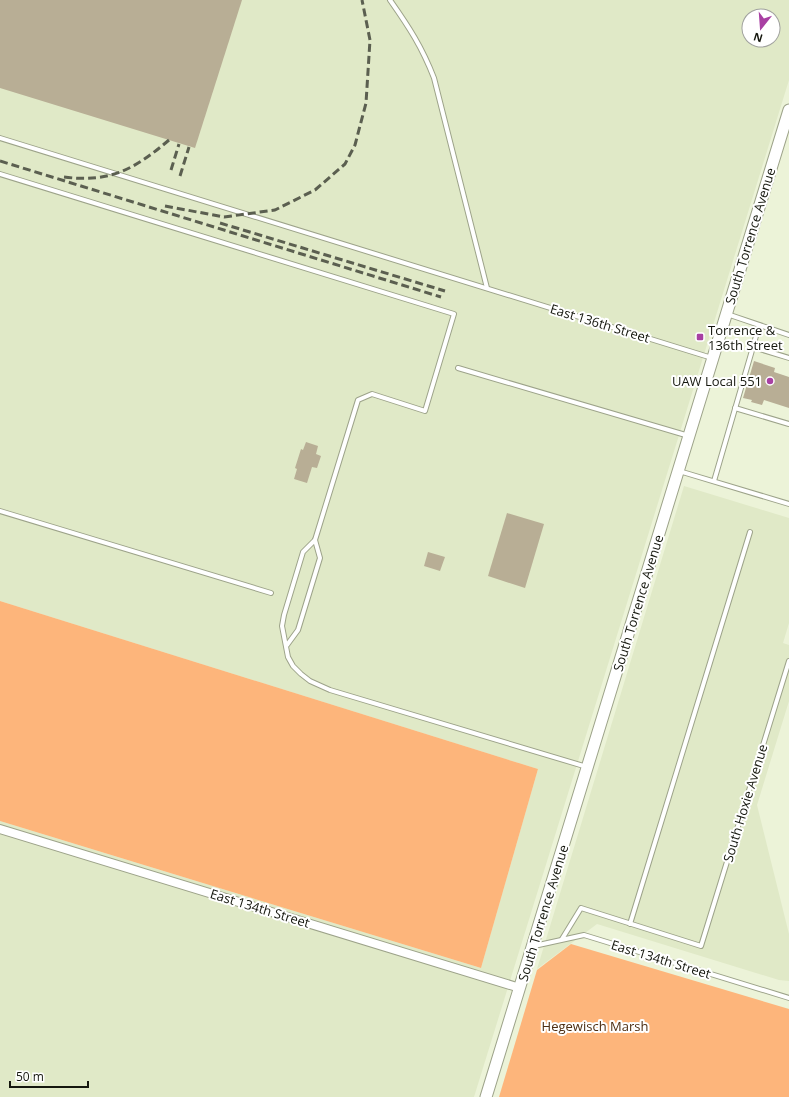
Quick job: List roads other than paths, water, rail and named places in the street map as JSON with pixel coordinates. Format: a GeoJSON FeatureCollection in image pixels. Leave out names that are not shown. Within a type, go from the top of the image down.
{"type":"FeatureCollection","features":[{"type":"Feature","properties":{"kind":"main road","name":"South Torrence Avenue"},"geometry":{"type":"LineString","coordinates":[[486,1097],[789,110]]}},
{"type":"Feature","properties":{"kind":"street","name":"East 134th Street"},"geometry":{"type":"LineString","coordinates":[[0,829],[520,988]]}},
{"type":"Feature","properties":{"kind":"lane"},"geometry":{"type":"LineString","coordinates":[[390,0],[412,32],[425,56],[434,78],[487,288]]}},
{"type":"Feature","properties":{"kind":"lane","name":"East 136th Street"},"geometry":{"type":"LineString","coordinates":[[0,138],[713,358]]}},
{"type":"Feature","properties":{"kind":"lane"},"geometry":{"type":"LineString","coordinates":[[0,174],[454,314],[425,410],[372,394],[358,400],[315,540],[303,552],[284,615],[282,626],[287,645],[288,657],[300,674],[319,686],[588,767]]}},
{"type":"Feature","properties":{"kind":"lane"},"geometry":{"type":"LineString","coordinates":[[727,314],[789,335]]}},
{"type":"Feature","properties":{"kind":"lane"},"geometry":{"type":"LineString","coordinates":[[714,481],[759,325]]}},
{"type":"Feature","properties":{"kind":"lane"},"geometry":{"type":"LineString","coordinates":[[753,347],[789,358]]}},
{"type":"Feature","properties":{"kind":"lane"},"geometry":{"type":"LineString","coordinates":[[458,368],[689,436]]}},
{"type":"Feature","properties":{"kind":"lane"},"geometry":{"type":"LineString","coordinates":[[735,408],[789,424]]}},
{"type":"Feature","properties":{"kind":"lane"},"geometry":{"type":"LineString","coordinates":[[678,471],[789,504]]}},
{"type":"Feature","properties":{"kind":"lane"},"geometry":{"type":"LineString","coordinates":[[0,510],[271,593]]}},
{"type":"Feature","properties":{"kind":"lane"},"geometry":{"type":"LineString","coordinates":[[562,939],[580,908],[630,924],[750,532]]}},
{"type":"Feature","properties":{"kind":"lane"},"geometry":{"type":"LineString","coordinates":[[287,645],[298,630],[320,558],[315,540]]}},
{"type":"Feature","properties":{"kind":"lane","name":"South Hoxie Avenue"},"geometry":{"type":"LineString","coordinates":[[630,924],[701,946],[789,661]]}},
{"type":"Feature","properties":{"kind":"lane","name":"East 134th Street"},"geometry":{"type":"LineString","coordinates":[[533,946],[584,935],[789,998]]}},
{"type":"Feature","properties":{"kind":"railway"},"geometry":{"type":"LineString","coordinates":[[165,206],[224,217],[275,210],[315,190],[345,164],[355,145],[366,103],[370,40],[362,0]]}},
{"type":"Feature","properties":{"kind":"railway"},"geometry":{"type":"LineString","coordinates":[[64,177],[95,178],[121,172],[145,159],[169,140]]}},
{"type":"Feature","properties":{"kind":"railway"},"geometry":{"type":"LineString","coordinates":[[171,170],[179,144]]}},
{"type":"Feature","properties":{"kind":"railway"},"geometry":{"type":"LineString","coordinates":[[180,176],[189,147]]}},
{"type":"Feature","properties":{"kind":"railway"},"geometry":{"type":"LineString","coordinates":[[0,161],[441,297]]}},
{"type":"Feature","properties":{"kind":"railway"},"geometry":{"type":"LineString","coordinates":[[220,223],[445,291]]}},
{"type":"Feature","properties":{"kind":"place","name":"Torrence & 136th Street"},"geometry":{"type":"Point","coordinates":[700,337]}},
{"type":"Feature","properties":{"kind":"place","name":"UAW Local 551"},"geometry":{"type":"Point","coordinates":[770,381]}},
{"type":"Feature","properties":{"kind":"park label","name":"Hegewisch Marsh"},"geometry":{"type":"Point","coordinates":[595,1026]}}]}
